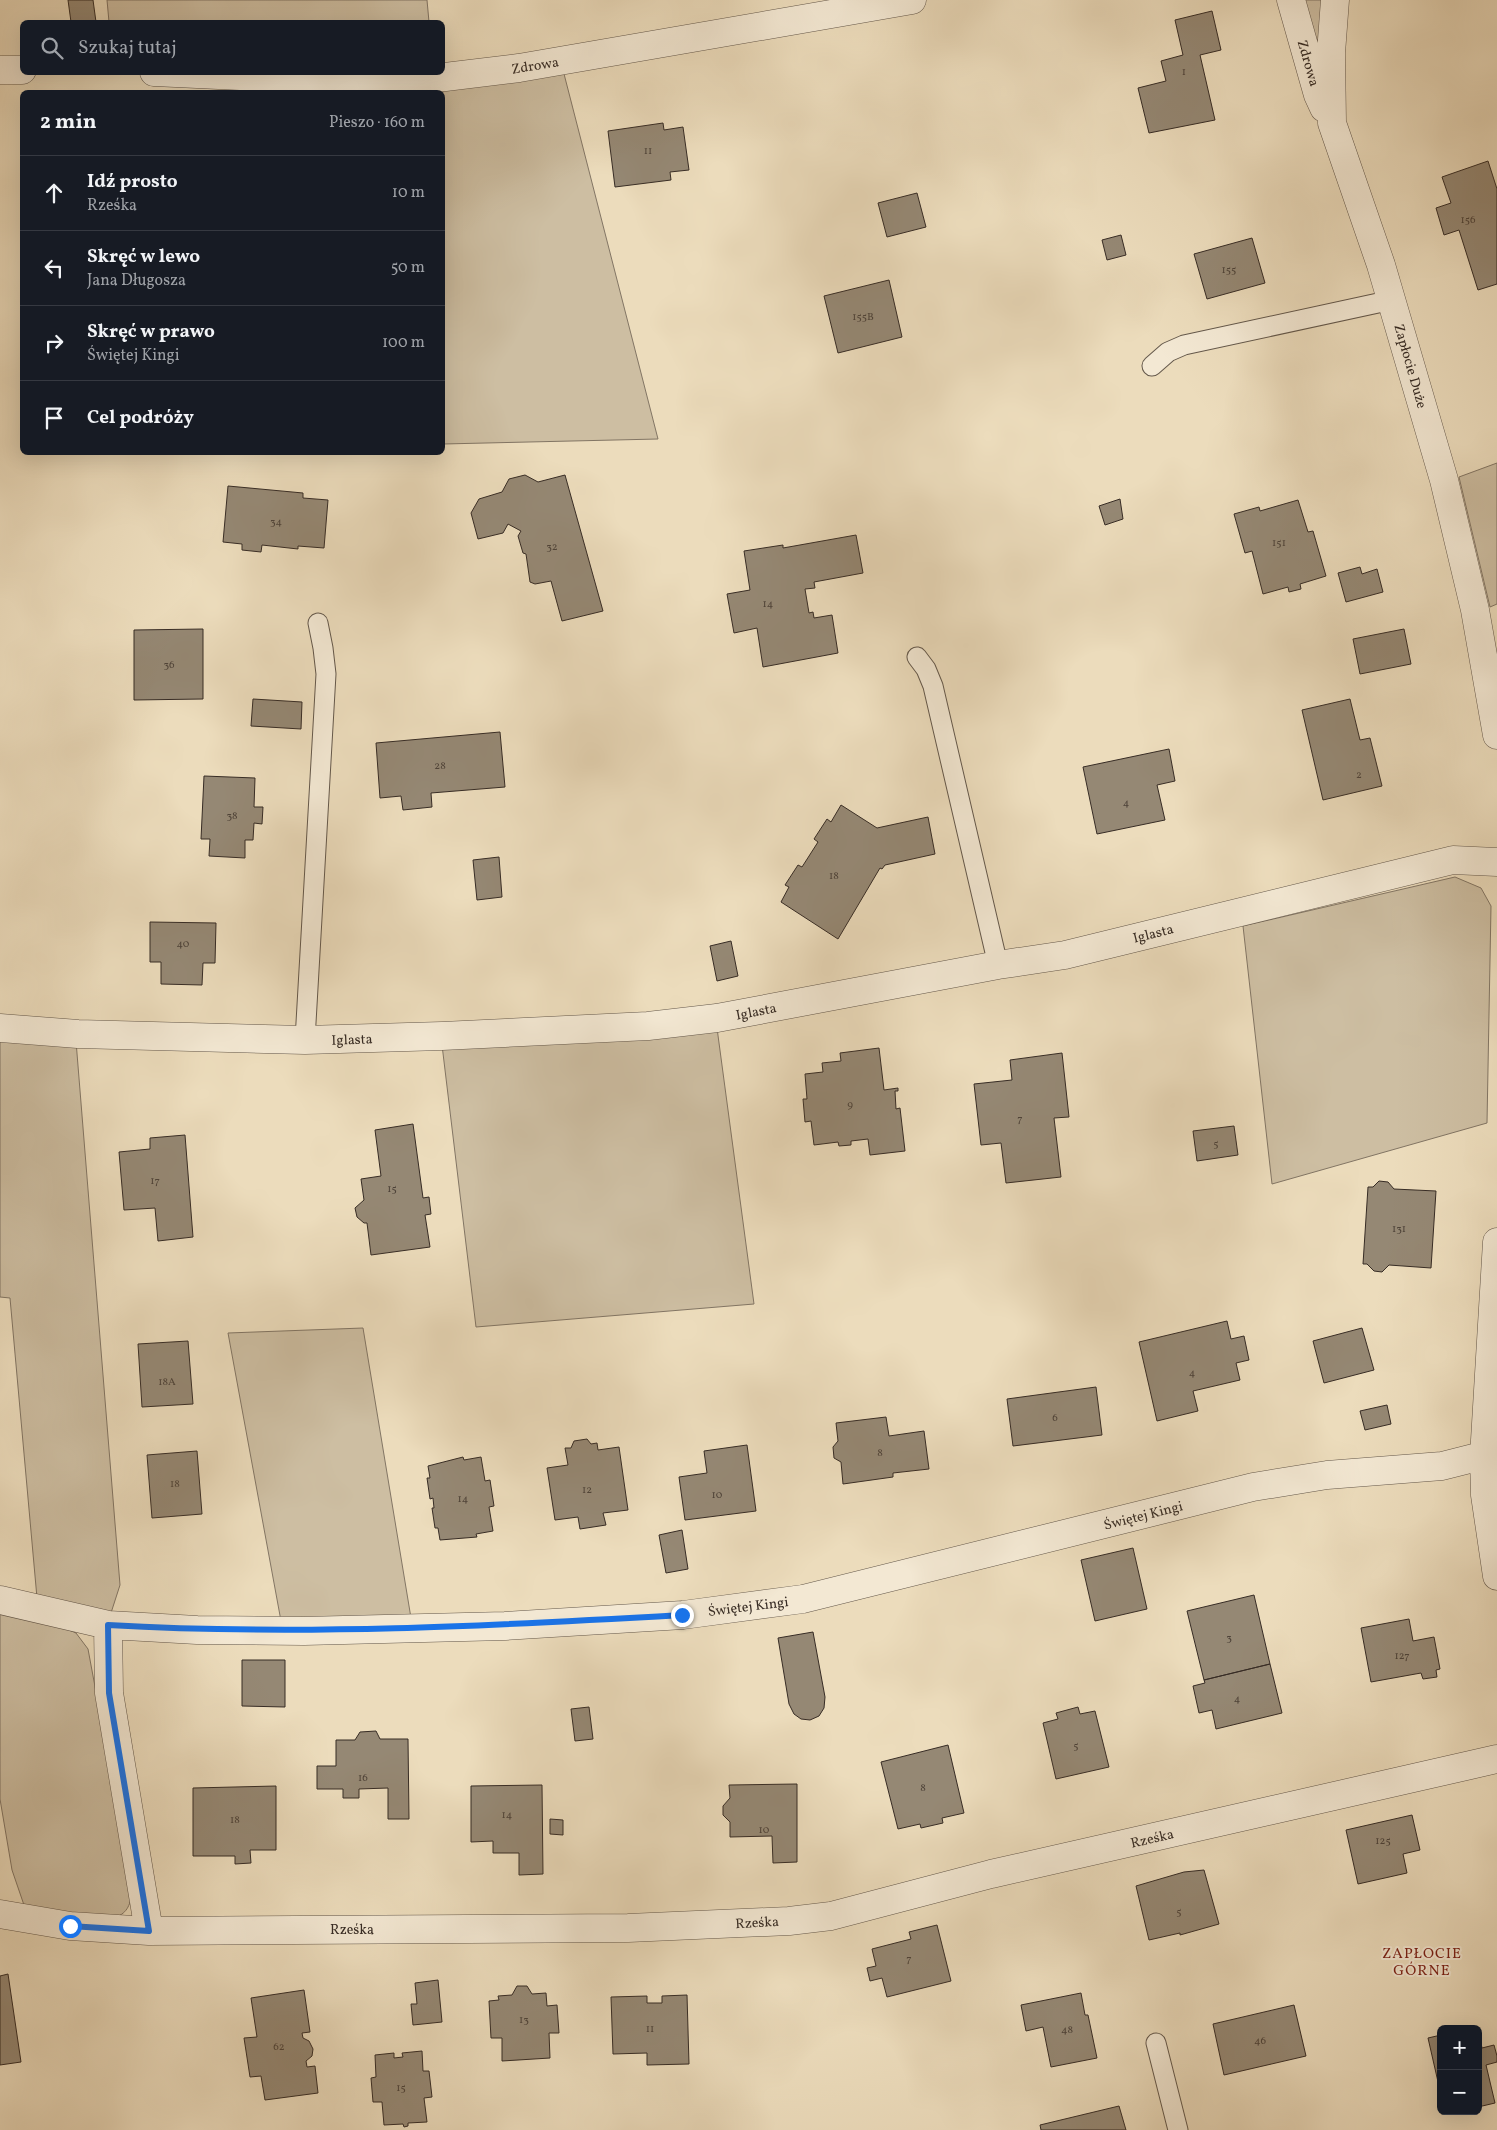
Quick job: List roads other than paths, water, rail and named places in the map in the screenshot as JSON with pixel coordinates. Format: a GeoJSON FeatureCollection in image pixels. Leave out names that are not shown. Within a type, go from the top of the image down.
{"type":"FeatureCollection","features":[{"type":"Feature","properties":{"kind":"street","name":"Zdrowa"},"geometry":{"type":"LineString","coordinates":[[219,75],[372,82],[445,77],[519,68],[912,0]]}},
{"type":"Feature","properties":{"kind":"street","name":"Zdrowa"},"geometry":{"type":"LineString","coordinates":[[1291,0],[1318,95],[1332,123]]}},
{"type":"Feature","properties":{"kind":"street","name":"Zapłocie Duże"},"geometry":{"type":"LineString","coordinates":[[1335,0],[1331,53],[1332,123],[1392,300],[1444,480],[1468,582],[1497,735]]}},
{"type":"Feature","properties":{"kind":"street"},"geometry":{"type":"LineString","coordinates":[[0,70],[20,70]]}},
{"type":"Feature","properties":{"kind":"street","name":"Iglasta"},"geometry":{"type":"LineString","coordinates":[[0,1028],[78,1034],[305,1040],[442,1036],[648,1026],[707,1019],[998,965],[1066,955],[1453,860],[1497,862]]}},
{"type":"Feature","properties":{"kind":"street"},"geometry":{"type":"LineString","coordinates":[[1497,1242],[1491,1454],[1485,1494],[1497,1576]]}},
{"type":"Feature","properties":{"kind":"street","name":"Świętej Kingi"},"geometry":{"type":"LineString","coordinates":[[0,1600],[108,1625],[196,1630],[505,1626],[692,1614],[803,1599],[1252,1487],[1327,1474],[1442,1466],[1491,1454]]}},
{"type":"Feature","properties":{"kind":"street"},"geometry":{"type":"LineString","coordinates":[[108,1625],[109,1693],[149,1931]]}},
{"type":"Feature","properties":{"kind":"street","name":"Rześka"},"geometry":{"type":"LineString","coordinates":[[0,1914],[70,1926],[149,1931],[628,1928],[789,1921],[831,1916],[991,1874],[1497,1759]]}},
{"type":"Feature","properties":{"kind":"lane"},"geometry":{"type":"LineString","coordinates":[[1152,366],[1168,352],[1184,345],[1392,300]]}},
{"type":"Feature","properties":{"kind":"lane"},"geometry":{"type":"LineString","coordinates":[[305,1040],[326,674],[318,623]]}},
{"type":"Feature","properties":{"kind":"lane"},"geometry":{"type":"LineString","coordinates":[[917,657],[926,669],[933,686],[998,965]]}},
{"type":"Feature","properties":{"kind":"lane"},"geometry":{"type":"LineString","coordinates":[[1156,2043],[1178,2130]]}},
{"type":"Feature","properties":{"kind":"district","name":"ZAPŁOCIE GÓRNE"},"geometry":{"type":"Point","coordinates":[1422,1962]}}]}
